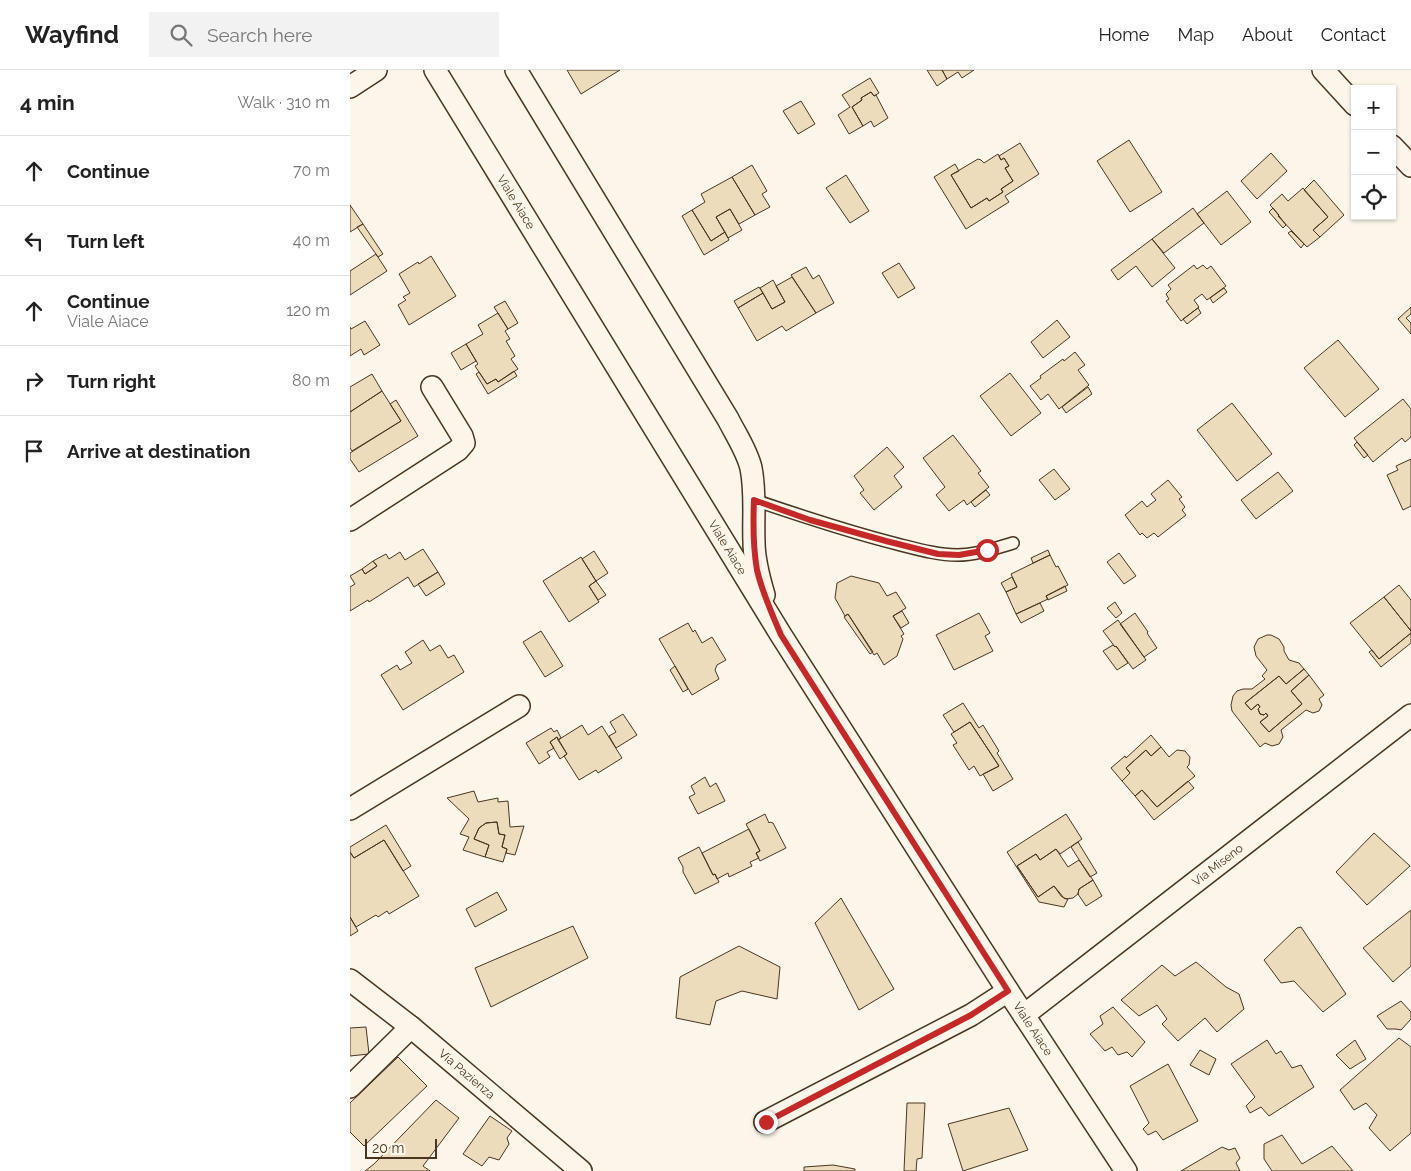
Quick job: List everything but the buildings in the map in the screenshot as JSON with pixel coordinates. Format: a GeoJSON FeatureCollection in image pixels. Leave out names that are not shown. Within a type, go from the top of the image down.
{"type":"FeatureCollection","features":[{"type":"Feature","properties":{"kind":"street"},"geometry":{"type":"LineString","coordinates":[[350,87],[376,70]]}},
{"type":"Feature","properties":{"kind":"street","name":"Viale Aiace"},"geometry":{"type":"LineString","coordinates":[[435,70],[781,635],[1008,991],[1126,1171]]}},
{"type":"Feature","properties":{"kind":"street"},"geometry":{"type":"LineString","coordinates":[[516,70],[728,419],[741,444],[750,466],[754,483],[754,545],[757,570],[764,595],[781,635]]}},
{"type":"Feature","properties":{"kind":"street"},"geometry":{"type":"LineString","coordinates":[[1323,70],[1351,100]]}},
{"type":"Feature","properties":{"kind":"street"},"geometry":{"type":"LineString","coordinates":[[1396,150],[1411,166]]}},
{"type":"Feature","properties":{"kind":"street"},"geometry":{"type":"LineString","coordinates":[[350,520],[458,450],[464,443],[462,436],[432,387]]}},
{"type":"Feature","properties":{"kind":"street"},"geometry":{"type":"LineString","coordinates":[[350,809],[519,706]]}},
{"type":"Feature","properties":{"kind":"street","name":"Via Miseno"},"geometry":{"type":"LineString","coordinates":[[1024,1015],[1411,715]]}},
{"type":"Feature","properties":{"kind":"street","name":"Via Pazienza"},"geometry":{"type":"LineString","coordinates":[[352,984],[411,1027],[581,1171]]}},
{"type":"Feature","properties":{"kind":"street"},"geometry":{"type":"LineString","coordinates":[[766,1122],[971,1015],[1008,991]]}},
{"type":"Feature","properties":{"kind":"street"},"geometry":{"type":"LineString","coordinates":[[350,1087],[411,1027]]}},
{"type":"Feature","properties":{"kind":"lane"},"geometry":{"type":"LineString","coordinates":[[754,500],[810,520],[938,554],[959,555],[1013,543]]}},
{"type":"Feature","properties":{"kind":"route"},"geometry":{"type":"LineString","coordinates":[[766,1122],[971,1015],[1008,991],[781,635],[764,595],[757,570],[753,524],[754,500],[810,520],[938,554],[959,555],[987,550]]}}]}
